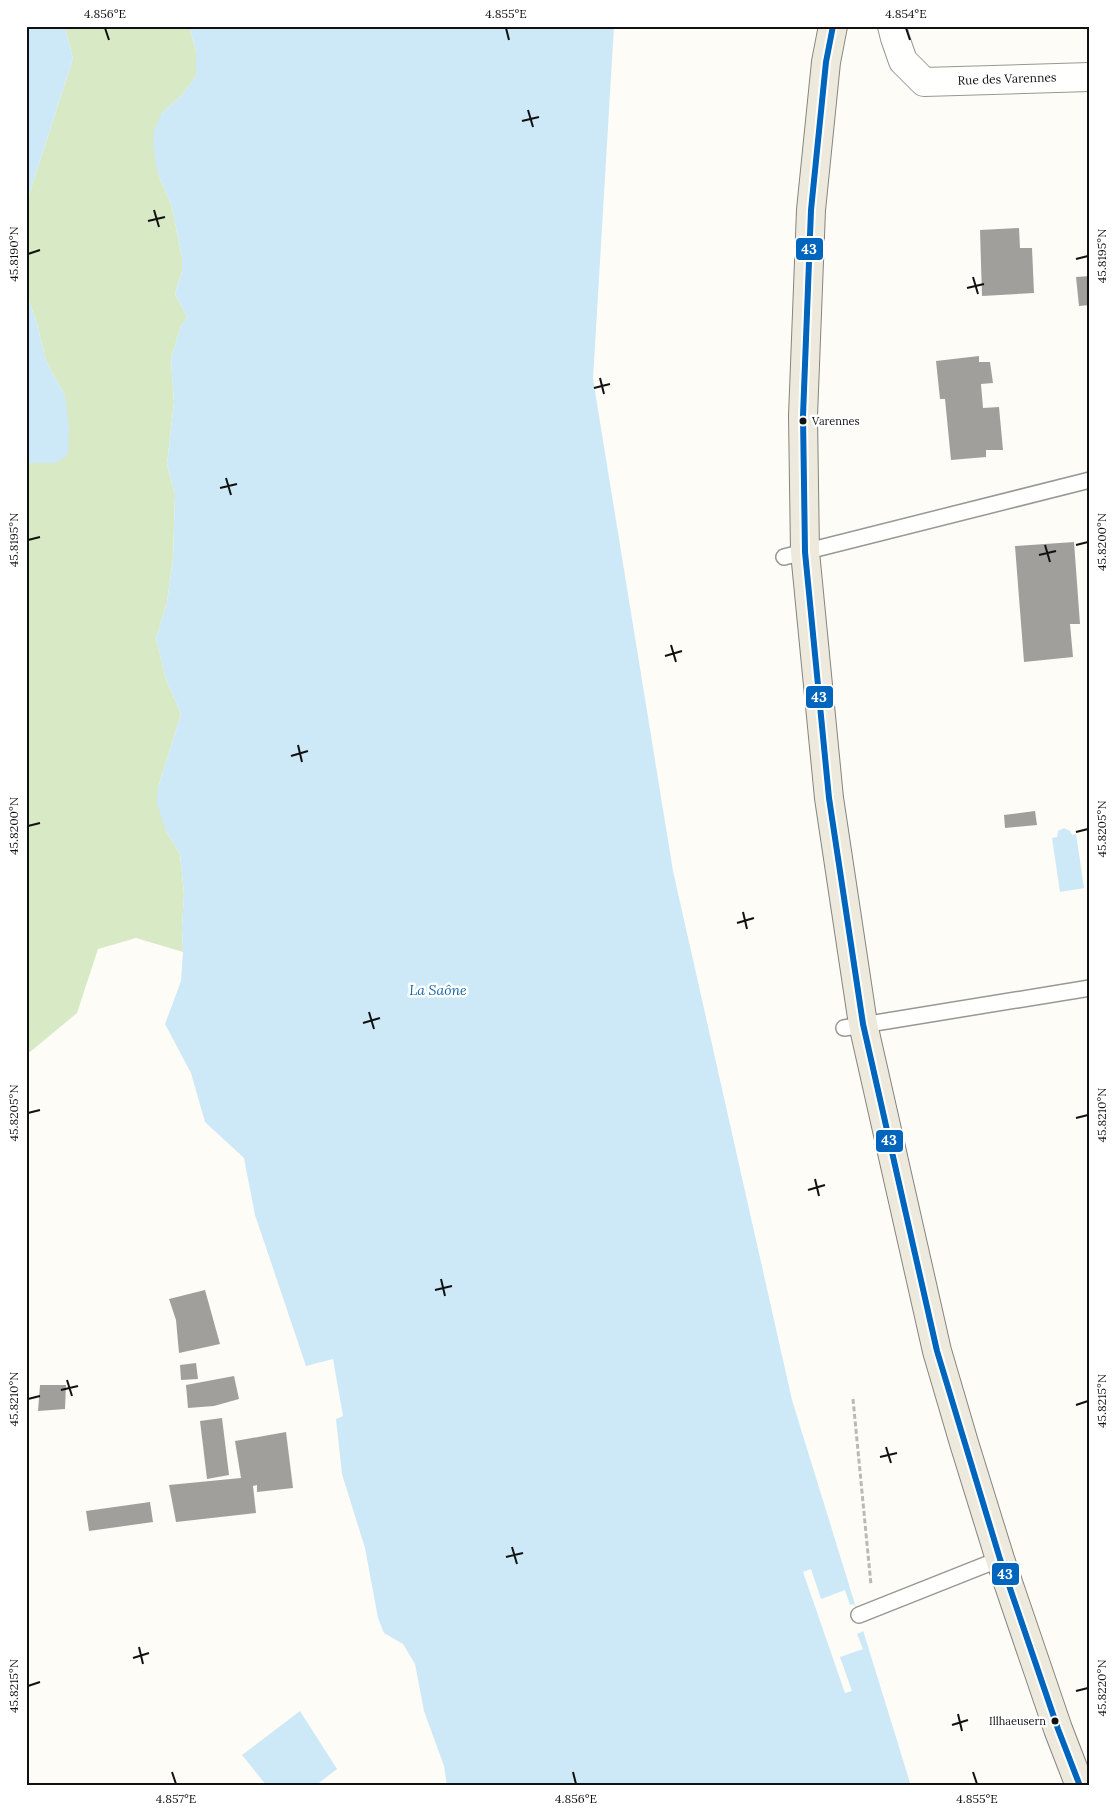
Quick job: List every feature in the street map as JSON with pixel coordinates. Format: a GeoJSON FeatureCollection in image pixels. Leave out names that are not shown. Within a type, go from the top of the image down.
{"type":"FeatureCollection","features":[{"type":"Feature","properties":{"kind":"main road"},"geometry":{"type":"LineString","coordinates":[[833,26],[826,62],[811,210],[803,416],[795,554],[829,798],[854,1026],[937,1351],[1000,1558],[1058,1729],[1080,1786]]}},
{"type":"Feature","properties":{"kind":"street","name":"Rue des Varennes"},"geometry":{"type":"LineString","coordinates":[[892,26],[903,61],[924,82],[1090,77]]}},
{"type":"Feature","properties":{"kind":"lane"},"geometry":{"type":"LineString","coordinates":[[795,554],[1090,480]]}},
{"type":"Feature","properties":{"kind":"lane"},"geometry":{"type":"LineString","coordinates":[[854,1026],[1090,988]]}},
{"type":"Feature","properties":{"kind":"lane"},"geometry":{"type":"LineString","coordinates":[[858,1615],[1000,1558]]}},
{"type":"Feature","properties":{"kind":"path"},"geometry":{"type":"LineString","coordinates":[[853,1399],[873,1610]]}},
{"type":"Feature","properties":{"kind":"green space"},"geometry":{"type":"Polygon","coordinates":[[[65,26],[189,26],[196,51],[196,76],[182,95],[162,113],[158,174],[172,207],[182,257],[182,271],[175,294],[187,317],[181,326],[171,359],[174,402],[167,464],[175,495],[173,559],[167,602],[156,638],[166,679],[181,714],[158,788],[166,831],[180,854],[184,893],[183,952],[136,938],[98,949],[77,1013],[30,1052],[26,1051],[26,463],[55,463],[65,396],[46,361],[37,324],[26,292],[26,204],[73,59],[65,26]]]}},
{"type":"Feature","properties":{"kind":"water"},"geometry":{"type":"Polygon","coordinates":[[[26,26],[65,26],[73,59],[26,204],[26,26]]]}},
{"type":"Feature","properties":{"kind":"water","name":"La Saône"},"geometry":{"type":"Polygon","coordinates":[[[189,26],[614,26],[593,379],[673,871],[792,1400],[911,1786],[447,1786],[444,1766],[424,1711],[415,1664],[403,1644],[384,1633],[378,1618],[365,1548],[342,1474],[336,1419],[343,1416],[333,1359],[306,1366],[255,1215],[244,1158],[205,1122],[191,1073],[165,1024],[181,981],[184,893],[180,854],[166,831],[157,803],[158,788],[181,714],[166,679],[156,638],[167,602],[173,559],[175,495],[167,464],[174,402],[171,359],[181,326],[187,317],[175,294],[182,271],[182,257],[172,207],[158,174],[153,145],[154,130],[162,113],[182,95],[196,76],[196,51],[189,26]]]}},
{"type":"Feature","properties":{"kind":"water"},"geometry":{"type":"Polygon","coordinates":[[[26,292],[37,324],[46,361],[65,396],[69,427],[68,454],[56,463],[26,463],[26,292]]]}},
{"type":"Feature","properties":{"kind":"water"},"geometry":{"type":"Polygon","coordinates":[[[1064,828],[1070,831],[1072,835],[1076,834],[1084,888],[1060,892],[1052,838],[1057,837],[1058,831],[1064,828]]]}},
{"type":"Feature","properties":{"kind":"water"},"geometry":{"type":"Polygon","coordinates":[[[300,1711],[337,1769],[315,1786],[267,1786],[242,1755],[300,1711]]]}},
{"type":"Feature","properties":{"kind":"pier"},"geometry":{"type":"Polygon","coordinates":[[[811,1569],[821,1599],[845,1590],[850,1605],[854,1604],[864,1631],[857,1634],[863,1649],[840,1657],[852,1691],[845,1693],[803,1572],[811,1569]]]}},
{"type":"Feature","properties":{"kind":"building"},"geometry":{"type":"Polygon","coordinates":[[[1019,228],[1020,248],[1032,248],[1034,293],[982,296],[980,230],[1019,228]]]}},
{"type":"Feature","properties":{"kind":"building"},"geometry":{"type":"Polygon","coordinates":[[[1090,276],[1090,305],[1079,306],[1076,277],[1090,276]]]}},
{"type":"Feature","properties":{"kind":"building"},"geometry":{"type":"Polygon","coordinates":[[[979,356],[979,362],[990,362],[993,383],[981,384],[983,408],[999,407],[1003,450],[986,450],[986,457],[951,460],[945,399],[940,399],[936,361],[979,356]]]}},
{"type":"Feature","properties":{"kind":"building"},"geometry":{"type":"Polygon","coordinates":[[[1074,542],[1080,624],[1070,624],[1073,657],[1024,662],[1015,546],[1074,542]]]}},
{"type":"Feature","properties":{"kind":"building"},"geometry":{"type":"Polygon","coordinates":[[[1035,811],[1037,825],[1005,828],[1004,815],[1035,811]]]}},
{"type":"Feature","properties":{"kind":"building"},"geometry":{"type":"Polygon","coordinates":[[[205,1290],[220,1344],[179,1353],[176,1320],[169,1299],[205,1290]]]}},
{"type":"Feature","properties":{"kind":"building"},"geometry":{"type":"Polygon","coordinates":[[[196,1363],[198,1379],[181,1380],[180,1365],[196,1363]]]}},
{"type":"Feature","properties":{"kind":"building"},"geometry":{"type":"Polygon","coordinates":[[[234,1376],[239,1399],[214,1406],[188,1408],[186,1385],[234,1376]]]}},
{"type":"Feature","properties":{"kind":"building"},"geometry":{"type":"Polygon","coordinates":[[[40,1385],[66,1385],[65,1409],[38,1411],[40,1385]]]}},
{"type":"Feature","properties":{"kind":"building"},"geometry":{"type":"Polygon","coordinates":[[[222,1418],[229,1475],[207,1479],[200,1421],[222,1418]]]}},
{"type":"Feature","properties":{"kind":"building"},"geometry":{"type":"Polygon","coordinates":[[[286,1432],[293,1488],[257,1492],[257,1485],[253,1486],[256,1513],[176,1522],[169,1485],[241,1478],[235,1441],[286,1432]]]}},
{"type":"Feature","properties":{"kind":"building"},"geometry":{"type":"Polygon","coordinates":[[[150,1502],[153,1522],[89,1531],[86,1511],[150,1502]]]}},
{"type":"Feature","properties":{"kind":"transit line","name":"43"},"geometry":{"type":"LineString","coordinates":[[833,26],[826,62],[811,210],[803,416],[805,552],[829,798],[863,1024],[937,1351],[1000,1559],[1058,1729],[1080,1786]]}},
{"type":"Feature","properties":{"kind":"place","name":"Varennes"},"geometry":{"type":"Point","coordinates":[803,421]}},
{"type":"Feature","properties":{"kind":"place","name":"Illhaeusern"},"geometry":{"type":"Point","coordinates":[1055,1721]}}]}
